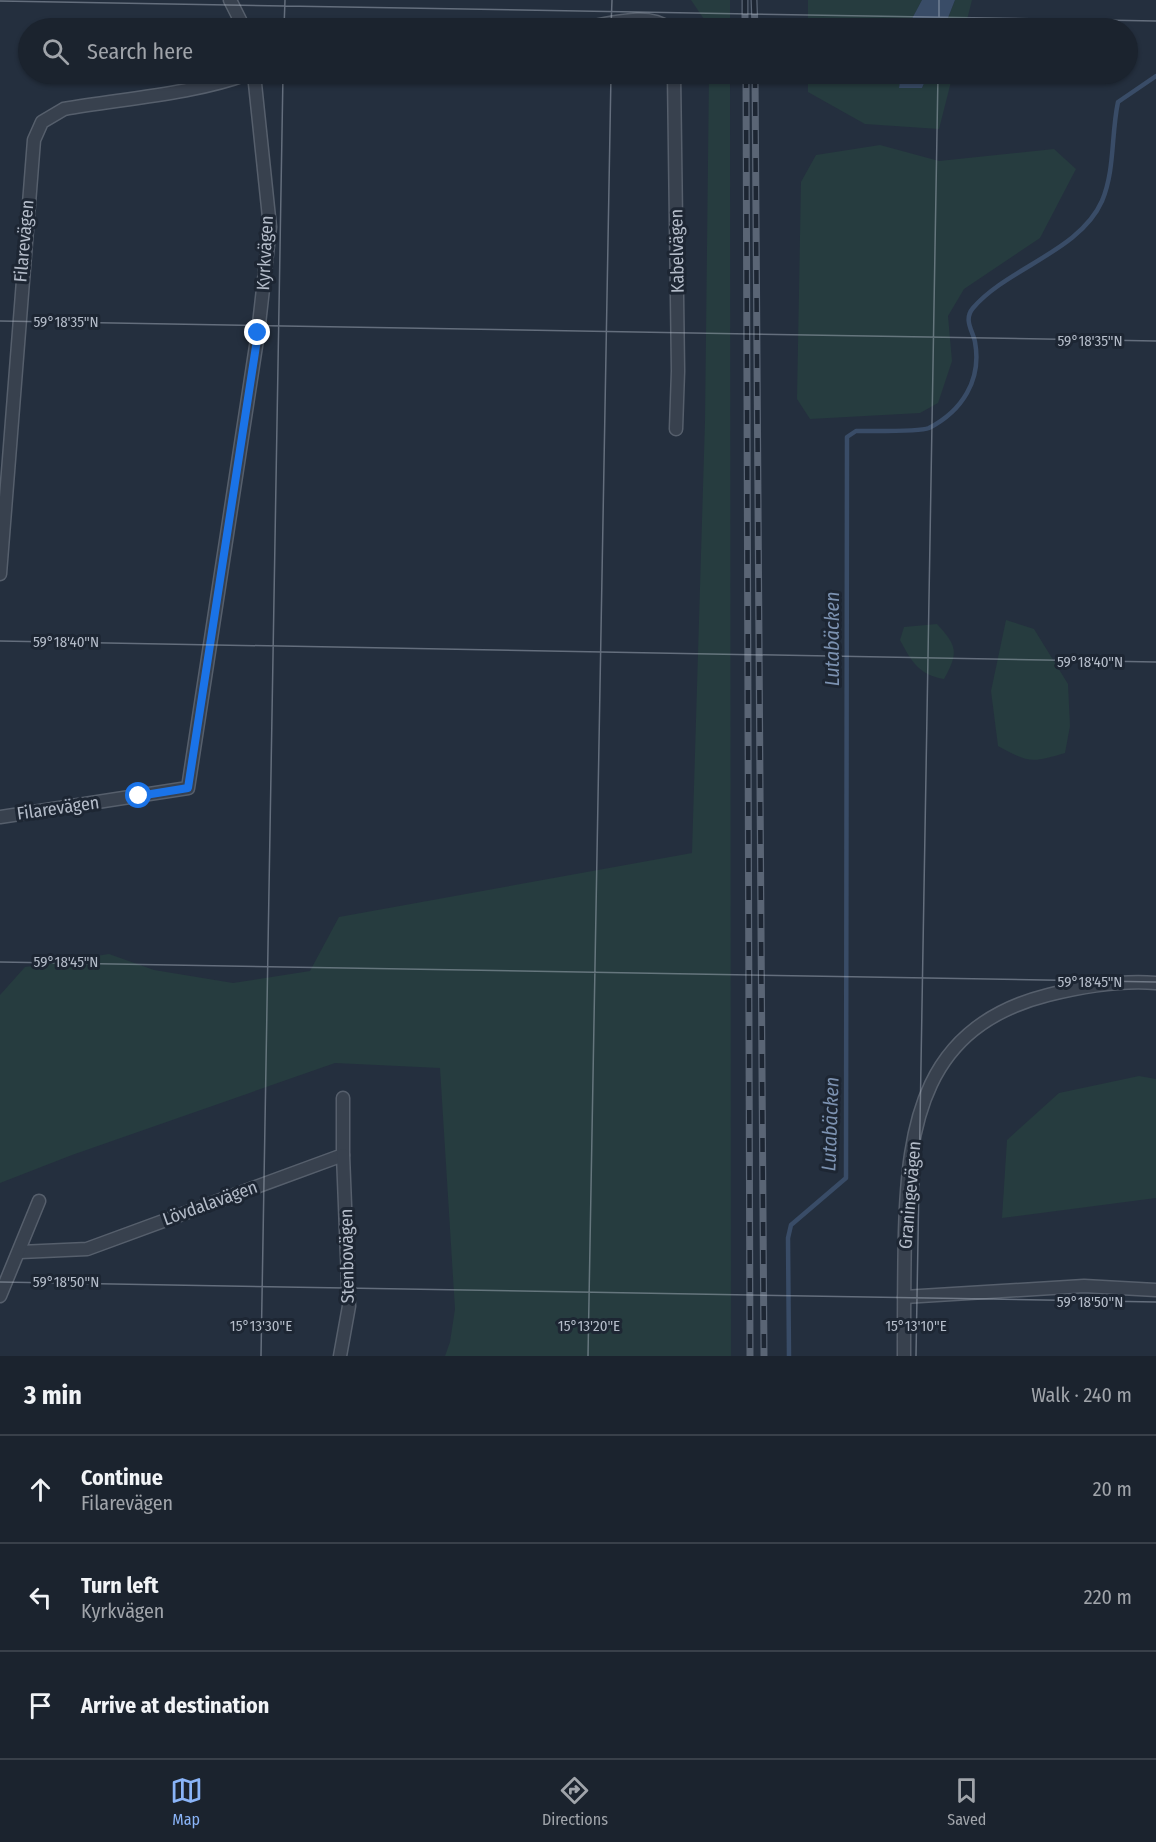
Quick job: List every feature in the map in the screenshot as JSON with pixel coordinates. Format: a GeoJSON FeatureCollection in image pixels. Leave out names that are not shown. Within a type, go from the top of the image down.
{"type":"FeatureCollection","features":[{"type":"Feature","properties":{"kind":"street"},"geometry":{"type":"LineString","coordinates":[[230,0],[239,18]]}},
{"type":"Feature","properties":{"kind":"street","name":"Filarevägen"},"geometry":{"type":"LineString","coordinates":[[0,574],[22,263],[32,158],[38,129],[46,118],[64,109],[214,84]]}},
{"type":"Feature","properties":{"kind":"street","name":"Kyrkvägen"},"geometry":{"type":"LineString","coordinates":[[188,788],[256,344],[268,250],[270,227],[255,84]]}},
{"type":"Feature","properties":{"kind":"street","name":"Kabelvägen"},"geometry":{"type":"LineString","coordinates":[[674,84],[678,371],[676,429]]}},
{"type":"Feature","properties":{"kind":"street","name":"Filarevägen"},"geometry":{"type":"LineString","coordinates":[[0,817],[188,788]]}},
{"type":"Feature","properties":{"kind":"street","name":"Graningevägen"},"geometry":{"type":"LineString","coordinates":[[904,1356],[909,1158],[921,1104],[944,1061],[973,1030],[1015,1003],[1080,987],[1133,981],[1156,983]]}},
{"type":"Feature","properties":{"kind":"street"},"geometry":{"type":"LineString","coordinates":[[343,1098],[343,1155]]}},
{"type":"Feature","properties":{"kind":"street","name":"Lövdalavägen"},"geometry":{"type":"LineString","coordinates":[[20,1252],[87,1249],[343,1155]]}},
{"type":"Feature","properties":{"kind":"street","name":"Stenbovägen"},"geometry":{"type":"LineString","coordinates":[[340,1356],[349,1306],[343,1155]]}},
{"type":"Feature","properties":{"kind":"street"},"geometry":{"type":"LineString","coordinates":[[0,1296],[39,1202]]}},
{"type":"Feature","properties":{"kind":"street"},"geometry":{"type":"LineString","coordinates":[[904,1297],[1084,1286],[1156,1290]]}},
{"type":"Feature","properties":{"kind":"green space"},"geometry":{"type":"Polygon","coordinates":[[[691,0],[730,0],[730,18],[703,18],[691,0]]]}},
{"type":"Feature","properties":{"kind":"green space"},"geometry":{"type":"Polygon","coordinates":[[[808,0],[922,0],[912,18],[808,18],[808,0]]]}},
{"type":"Feature","properties":{"kind":"green space"},"geometry":{"type":"Polygon","coordinates":[[[955,0],[972,0],[968,18],[948,18],[955,0]]]}},
{"type":"Feature","properties":{"kind":"green space"},"geometry":{"type":"Polygon","coordinates":[[[709,84],[730,84],[731,1356],[445,1356],[450,1342],[455,1309],[440,1068],[335,1063],[72,1155],[0,1183],[0,995],[25,967],[109,954],[154,970],[233,983],[310,971],[339,917],[692,853],[705,421],[709,84]]]}},
{"type":"Feature","properties":{"kind":"green space"},"geometry":{"type":"Polygon","coordinates":[[[808,84],[900,84],[899,88],[922,88],[924,84],[950,84],[939,129],[865,124],[808,92],[808,84]]]}},
{"type":"Feature","properties":{"kind":"green space"},"geometry":{"type":"Polygon","coordinates":[[[880,145],[939,161],[1054,149],[1076,169],[1040,238],[964,289],[948,316],[952,361],[938,403],[920,413],[810,419],[797,399],[801,182],[816,155],[880,145]]]}},
{"type":"Feature","properties":{"kind":"green space"},"geometry":{"type":"Polygon","coordinates":[[[1006,620],[1034,629],[1068,684],[1070,726],[1065,753],[1045,759],[1030,760],[998,746],[991,691],[1006,620]]]}},
{"type":"Feature","properties":{"kind":"green space"},"geometry":{"type":"Polygon","coordinates":[[[937,624],[949,638],[954,650],[952,662],[944,679],[928,674],[917,666],[900,640],[904,627],[937,624]]]}},
{"type":"Feature","properties":{"kind":"green space"},"geometry":{"type":"Polygon","coordinates":[[[1139,1076],[1156,1079],[1156,1198],[1002,1218],[1007,1140],[1059,1093],[1139,1076]]]}},
{"type":"Feature","properties":{"kind":"water"},"geometry":{"type":"Polygon","coordinates":[[[922,0],[955,0],[948,18],[912,18],[922,0]]]}},
{"type":"Feature","properties":{"kind":"water"},"geometry":{"type":"Polygon","coordinates":[[[900,84],[924,84],[922,88],[899,88],[900,84]]]}},
{"type":"Feature","properties":{"kind":"waterway","name":"Lutabäcken"},"geometry":{"type":"LineString","coordinates":[[789,1356],[788,1238],[791,1225],[846,1178],[847,437],[856,431],[905,431],[929,428],[951,413],[960,403],[967,393],[975,369],[975,342],[969,321],[970,312],[987,294],[1060,246],[1092,218],[1102,201],[1109,177],[1118,102],[1156,76]]}},
{"type":"Feature","properties":{"kind":"railway"},"geometry":{"type":"LineString","coordinates":[[745,0],[745,18]]}},
{"type":"Feature","properties":{"kind":"railway"},"geometry":{"type":"LineString","coordinates":[[754,0],[755,18]]}},
{"type":"Feature","properties":{"kind":"railway"},"geometry":{"type":"LineString","coordinates":[[746,84],[750,1356]]}},
{"type":"Feature","properties":{"kind":"railway"},"geometry":{"type":"LineString","coordinates":[[755,84],[764,1356]]}},
{"type":"Feature","properties":{"kind":"route"},"geometry":{"type":"LineString","coordinates":[[139,796],[188,788],[258,333]]}}]}
